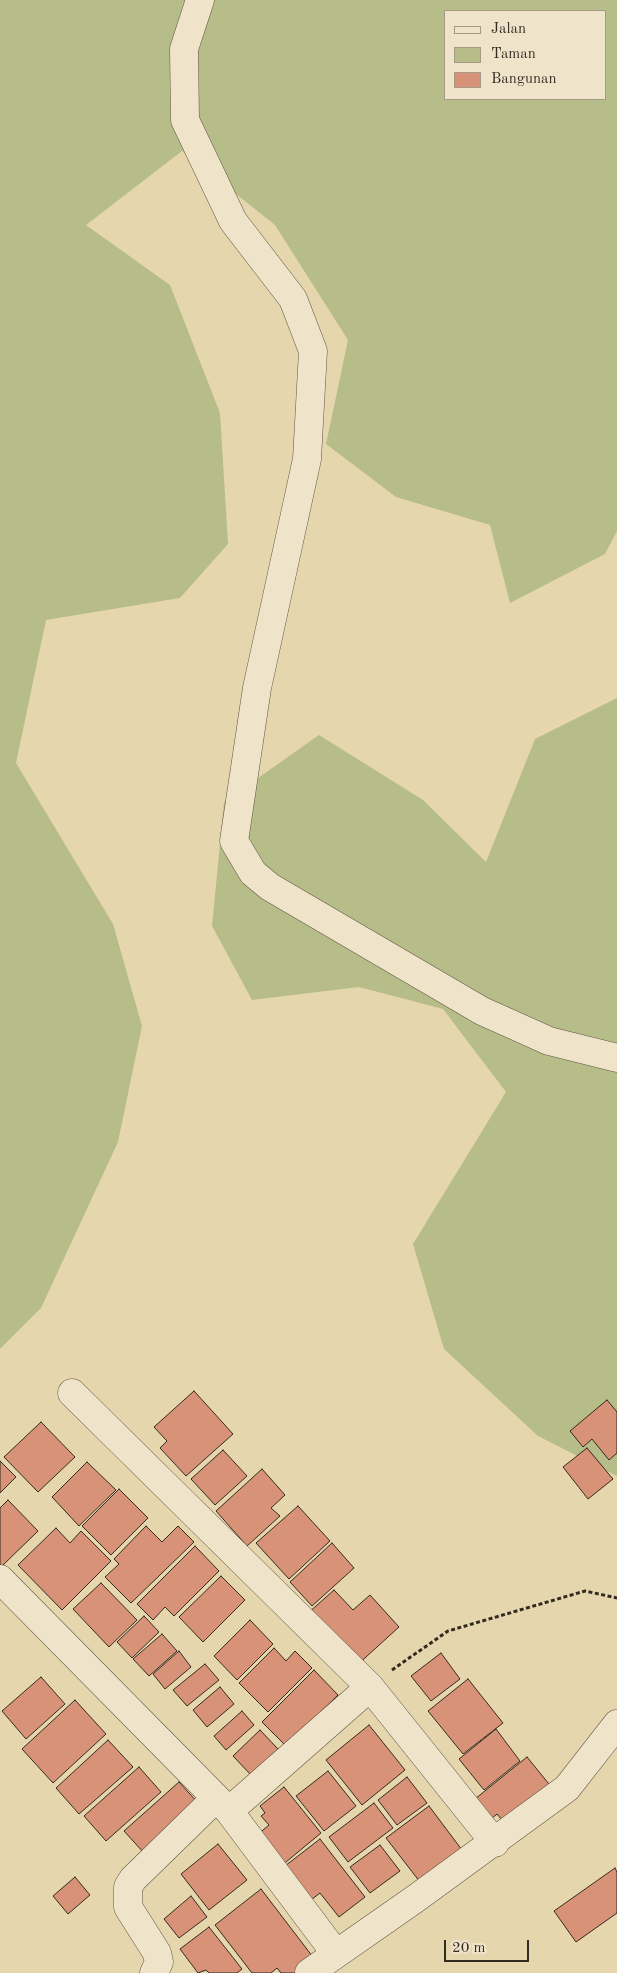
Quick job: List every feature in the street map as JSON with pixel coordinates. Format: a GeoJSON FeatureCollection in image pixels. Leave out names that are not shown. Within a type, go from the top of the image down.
{"type":"FeatureCollection","features":[{"type":"Feature","properties":{"kind":"street"},"geometry":{"type":"LineString","coordinates":[[200,0],[184,49],[185,120],[233,221],[293,299],[313,351],[307,459],[257,688],[234,841],[253,873],[270,888],[482,1011],[549,1041],[617,1058]]}},
{"type":"Feature","properties":{"kind":"street"},"geometry":{"type":"LineString","coordinates":[[72,1393],[370,1687],[494,1843]]}},
{"type":"Feature","properties":{"kind":"street"},"geometry":{"type":"LineString","coordinates":[[0,1579],[222,1805],[336,1954]]}},
{"type":"Feature","properties":{"kind":"street"},"geometry":{"type":"LineString","coordinates":[[154,1973],[159,1962],[157,1953],[128,1907],[128,1887],[133,1879],[370,1687]]}},
{"type":"Feature","properties":{"kind":"street"},"geometry":{"type":"LineString","coordinates":[[309,1973],[494,1843],[567,1788],[617,1724]]}},
{"type":"Feature","properties":{"kind":"path"},"geometry":{"type":"LineString","coordinates":[[370,1687],[448,1630],[585,1591],[617,1598]]}},
{"type":"Feature","properties":{"kind":"green space"},"geometry":{"type":"Polygon","coordinates":[[[0,0],[617,0],[617,531],[605,554],[510,603],[490,525],[396,497],[326,444],[348,340],[275,225],[182,151],[86,225],[170,285],[220,413],[228,544],[180,598],[46,620],[16,763],[113,924],[142,1026],[118,1142],[41,1308],[0,1349],[0,0]]]}},
{"type":"Feature","properties":{"kind":"green space"},"geometry":{"type":"Polygon","coordinates":[[[617,698],[617,1476],[538,1436],[444,1349],[413,1244],[506,1092],[443,1009],[359,987],[252,1000],[212,926],[224,802],[319,735],[423,800],[486,862],[535,739],[617,698]]]}},
{"type":"Feature","properties":{"kind":"building"},"geometry":{"type":"Polygon","coordinates":[[[194,1391],[233,1434],[186,1476],[160,1448],[167,1441],[154,1427],[194,1391]]]}},
{"type":"Feature","properties":{"kind":"building"},"geometry":{"type":"Polygon","coordinates":[[[607,1400],[617,1412],[617,1453],[609,1460],[592,1439],[583,1447],[570,1431],[607,1400]]]}},
{"type":"Feature","properties":{"kind":"building"},"geometry":{"type":"Polygon","coordinates":[[[41,1422],[75,1457],[38,1492],[4,1457],[41,1422]]]}},
{"type":"Feature","properties":{"kind":"building"},"geometry":{"type":"Polygon","coordinates":[[[587,1448],[613,1479],[588,1499],[563,1467],[587,1448]]]}},
{"type":"Feature","properties":{"kind":"building"},"geometry":{"type":"Polygon","coordinates":[[[223,1450],[247,1476],[215,1505],[191,1479],[223,1450]]]}},
{"type":"Feature","properties":{"kind":"building"},"geometry":{"type":"Polygon","coordinates":[[[0,1461],[16,1477],[0,1493],[0,1461]]]}},
{"type":"Feature","properties":{"kind":"building"},"geometry":{"type":"Polygon","coordinates":[[[87,1462],[116,1490],[79,1526],[52,1497],[87,1462]]]}},
{"type":"Feature","properties":{"kind":"building"},"geometry":{"type":"Polygon","coordinates":[[[262,1469],[285,1495],[271,1508],[280,1516],[247,1546],[216,1511],[262,1469]]]}},
{"type":"Feature","properties":{"kind":"building"},"geometry":{"type":"Polygon","coordinates":[[[119,1489],[148,1518],[111,1555],[82,1526],[119,1489]]]}},
{"type":"Feature","properties":{"kind":"building"},"geometry":{"type":"Polygon","coordinates":[[[8,1500],[38,1531],[0,1568],[0,1508],[8,1500]]]}},
{"type":"Feature","properties":{"kind":"building"},"geometry":{"type":"Polygon","coordinates":[[[298,1506],[330,1541],[289,1579],[256,1543],[298,1506]]]}},
{"type":"Feature","properties":{"kind":"building"},"geometry":{"type":"Polygon","coordinates":[[[146,1526],[162,1542],[178,1526],[194,1542],[131,1603],[105,1577],[119,1564],[114,1559],[146,1526]]]}},
{"type":"Feature","properties":{"kind":"building"},"geometry":{"type":"Polygon","coordinates":[[[56,1528],[70,1543],[81,1531],[111,1561],[62,1610],[18,1565],[56,1528]]]}},
{"type":"Feature","properties":{"kind":"building"},"geometry":{"type":"Polygon","coordinates":[[[332,1543],[354,1568],[312,1606],[290,1582],[332,1543]]]}},
{"type":"Feature","properties":{"kind":"building"},"geometry":{"type":"Polygon","coordinates":[[[195,1546],[219,1571],[174,1616],[165,1607],[153,1620],[137,1604],[195,1546]]]}},
{"type":"Feature","properties":{"kind":"building"},"geometry":{"type":"Polygon","coordinates":[[[221,1576],[245,1600],[203,1642],[179,1617],[221,1576]]]}},
{"type":"Feature","properties":{"kind":"building"},"geometry":{"type":"Polygon","coordinates":[[[101,1583],[137,1620],[109,1647],[73,1609],[101,1583]]]}},
{"type":"Feature","properties":{"kind":"building"},"geometry":{"type":"Polygon","coordinates":[[[334,1590],[353,1610],[370,1595],[399,1627],[355,1667],[307,1614],[334,1590]]]}},
{"type":"Feature","properties":{"kind":"building"},"geometry":{"type":"Polygon","coordinates":[[[144,1616],[159,1632],[132,1658],[117,1642],[144,1616]]]}},
{"type":"Feature","properties":{"kind":"building"},"geometry":{"type":"Polygon","coordinates":[[[250,1620],[273,1644],[237,1680],[214,1656],[250,1620]]]}},
{"type":"Feature","properties":{"kind":"building"},"geometry":{"type":"Polygon","coordinates":[[[162,1634],[177,1651],[149,1676],[133,1659],[162,1634]]]}},
{"type":"Feature","properties":{"kind":"building"},"geometry":{"type":"Polygon","coordinates":[[[274,1648],[286,1661],[295,1651],[312,1668],[268,1712],[239,1683],[274,1648]]]}},
{"type":"Feature","properties":{"kind":"building"},"geometry":{"type":"Polygon","coordinates":[[[179,1651],[191,1667],[165,1689],[153,1674],[179,1651]]]}},
{"type":"Feature","properties":{"kind":"building"},"geometry":{"type":"Polygon","coordinates":[[[441,1653],[460,1679],[431,1701],[411,1676],[441,1653]]]}},
{"type":"Feature","properties":{"kind":"building"},"geometry":{"type":"Polygon","coordinates":[[[205,1664],[219,1680],[187,1706],[173,1690],[205,1664]]]}},
{"type":"Feature","properties":{"kind":"building"},"geometry":{"type":"Polygon","coordinates":[[[314,1670],[338,1695],[286,1746],[262,1722],[314,1670]]]}},
{"type":"Feature","properties":{"kind":"building"},"geometry":{"type":"Polygon","coordinates":[[[41,1677],[65,1704],[26,1739],[2,1711],[41,1677]]]}},
{"type":"Feature","properties":{"kind":"building"},"geometry":{"type":"Polygon","coordinates":[[[468,1679],[503,1723],[463,1754],[428,1711],[468,1679]]]}},
{"type":"Feature","properties":{"kind":"building"},"geometry":{"type":"Polygon","coordinates":[[[220,1687],[234,1704],[207,1727],[193,1710],[220,1687]]]}},
{"type":"Feature","properties":{"kind":"building"},"geometry":{"type":"Polygon","coordinates":[[[75,1700],[106,1734],[53,1783],[22,1749],[75,1700]]]}},
{"type":"Feature","properties":{"kind":"building"},"geometry":{"type":"Polygon","coordinates":[[[242,1711],[254,1725],[226,1750],[214,1736],[242,1711]]]}},
{"type":"Feature","properties":{"kind":"building"},"geometry":{"type":"Polygon","coordinates":[[[369,1725],[405,1770],[362,1805],[326,1760],[369,1725]]]}},
{"type":"Feature","properties":{"kind":"building"},"geometry":{"type":"Polygon","coordinates":[[[496,1729],[520,1761],[484,1790],[459,1759],[496,1729]]]}},
{"type":"Feature","properties":{"kind":"building"},"geometry":{"type":"Polygon","coordinates":[[[260,1730],[278,1749],[251,1775],[233,1756],[260,1730]]]}},
{"type":"Feature","properties":{"kind":"building"},"geometry":{"type":"Polygon","coordinates":[[[108,1740],[133,1767],[79,1814],[56,1788],[108,1740]]]}},
{"type":"Feature","properties":{"kind":"building"},"geometry":{"type":"Polygon","coordinates":[[[527,1757],[553,1789],[507,1826],[497,1814],[486,1823],[470,1803],[527,1757]]]}},
{"type":"Feature","properties":{"kind":"building"},"geometry":{"type":"Polygon","coordinates":[[[139,1767],[161,1792],[106,1841],[84,1816],[139,1767]]]}},
{"type":"Feature","properties":{"kind":"building"},"geometry":{"type":"Polygon","coordinates":[[[328,1771],[356,1806],[324,1831],[296,1796],[328,1771]]]}},
{"type":"Feature","properties":{"kind":"building"},"geometry":{"type":"Polygon","coordinates":[[[407,1777],[427,1803],[397,1825],[378,1800],[407,1777]]]}},
{"type":"Feature","properties":{"kind":"building"},"geometry":{"type":"Polygon","coordinates":[[[179,1782],[199,1804],[144,1853],[124,1831],[179,1782]]]}},
{"type":"Feature","properties":{"kind":"building"},"geometry":{"type":"Polygon","coordinates":[[[284,1787],[321,1833],[280,1867],[256,1836],[269,1825],[261,1816],[265,1813],[260,1806],[284,1787]]]}},
{"type":"Feature","properties":{"kind":"building"},"geometry":{"type":"Polygon","coordinates":[[[374,1803],[393,1828],[348,1862],[329,1837],[374,1803]]]}},
{"type":"Feature","properties":{"kind":"building"},"geometry":{"type":"Polygon","coordinates":[[[429,1806],[462,1850],[420,1882],[386,1838],[429,1806]]]}},
{"type":"Feature","properties":{"kind":"building"},"geometry":{"type":"Polygon","coordinates":[[[320,1839],[365,1897],[339,1917],[320,1893],[311,1900],[285,1866],[320,1839]]]}},
{"type":"Feature","properties":{"kind":"building"},"geometry":{"type":"Polygon","coordinates":[[[218,1844],[247,1880],[209,1910],[181,1874],[218,1844]]]}},
{"type":"Feature","properties":{"kind":"building"},"geometry":{"type":"Polygon","coordinates":[[[380,1845],[400,1871],[370,1893],[350,1867],[380,1845]]]}},
{"type":"Feature","properties":{"kind":"building"},"geometry":{"type":"Polygon","coordinates":[[[615,1868],[617,1872],[617,1913],[576,1942],[554,1911],[615,1868]]]}},
{"type":"Feature","properties":{"kind":"building"},"geometry":{"type":"Polygon","coordinates":[[[75,1877],[90,1895],[68,1914],[53,1896],[75,1877]]]}},
{"type":"Feature","properties":{"kind":"building"},"geometry":{"type":"Polygon","coordinates":[[[261,1889],[316,1961],[300,1973],[281,1973],[277,1968],[271,1973],[252,1973],[215,1925],[261,1889]]]}},
{"type":"Feature","properties":{"kind":"building"},"geometry":{"type":"Polygon","coordinates":[[[191,1896],[207,1917],[179,1938],[164,1919],[191,1896]]]}},
{"type":"Feature","properties":{"kind":"building"},"geometry":{"type":"Polygon","coordinates":[[[209,1927],[242,1969],[237,1973],[209,1973],[206,1970],[198,1973],[180,1949],[209,1927]]]}}]}
